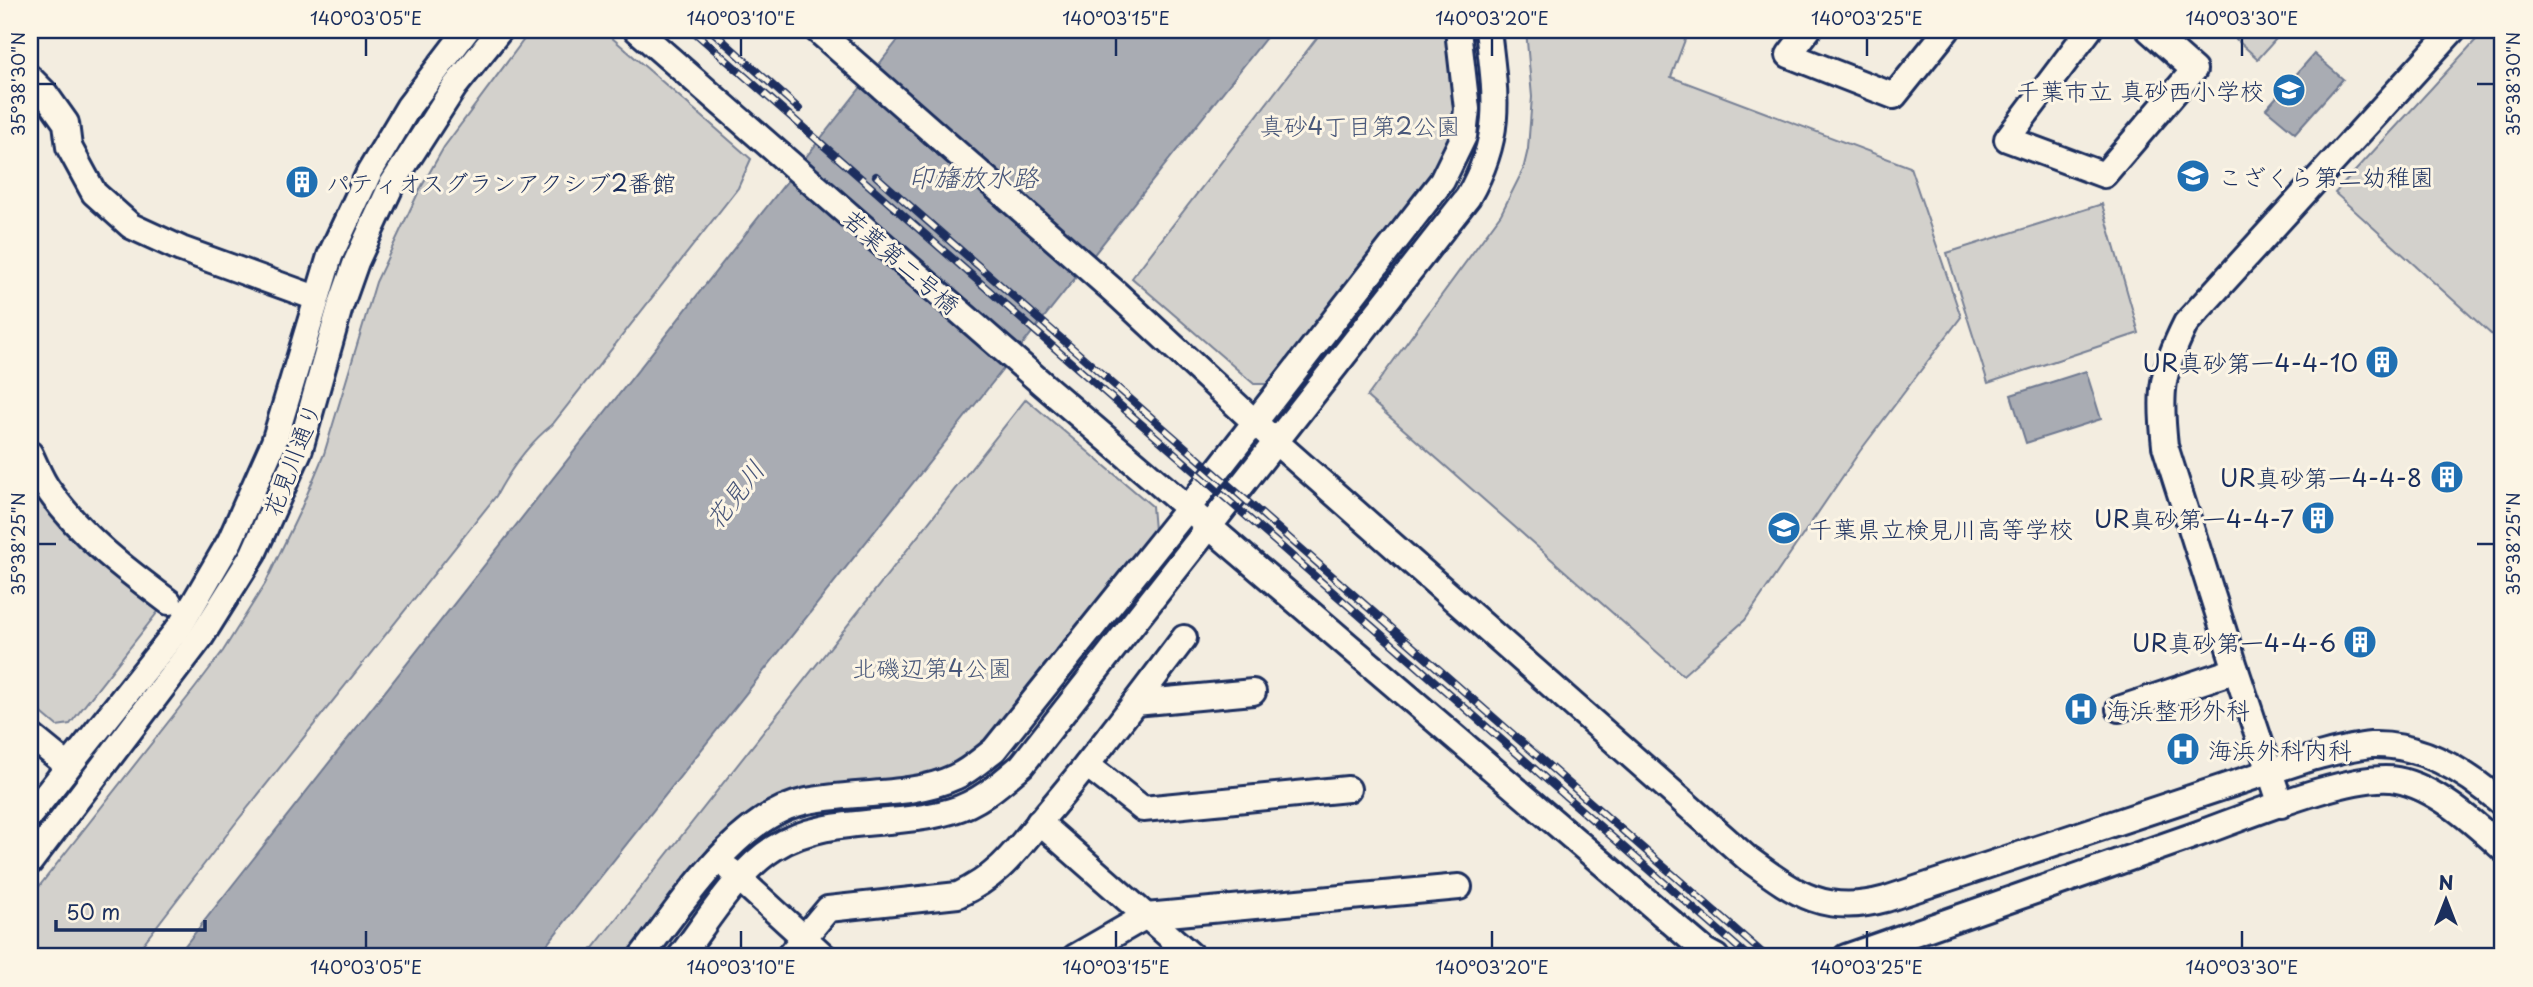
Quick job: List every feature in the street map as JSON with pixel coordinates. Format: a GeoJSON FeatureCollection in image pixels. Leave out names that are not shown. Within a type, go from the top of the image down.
{"type":"FeatureCollection","features":[{"type":"Feature","properties":{"kind":"street","name":"花見川通り"},"geometry":{"type":"LineString","coordinates":[[30,815],[181,625],[230,541],[274,442],[330,256],[369,173],[409,106],[467,30]]}},
{"type":"Feature","properties":{"kind":"street","name":"花見川通り"},"geometry":{"type":"LineString","coordinates":[[30,862],[201,637],[253,554],[300,449],[340,307],[356,262],[392,184],[455,86],[500,30]]}},
{"type":"Feature","properties":{"kind":"street","name":"若葉第二号橋"},"geometry":{"type":"LineString","coordinates":[[637,30],[1045,386],[1212,526],[1694,942],[1716,957]]}},
{"type":"Feature","properties":{"kind":"street"},"geometry":{"type":"LineString","coordinates":[[641,957],[718,859],[756,824],[801,802],[921,787],[956,777],[994,750],[1189,507],[1442,181],[1464,136],[1467,109],[1458,30]]}},
{"type":"Feature","properties":{"kind":"street"},"geometry":{"type":"LineString","coordinates":[[680,957],[755,862],[775,848],[814,830],[926,817],[953,810],[989,793],[1022,765],[1468,197],[1483,171],[1493,136],[1496,106],[1488,30]]}},
{"type":"Feature","properties":{"kind":"street"},"geometry":{"type":"LineString","coordinates":[[1808,30],[1789,55],[1894,96],[1947,30]]}},
{"type":"Feature","properties":{"kind":"street"},"geometry":{"type":"LineString","coordinates":[[2089,30],[2007,139],[2104,175],[2194,70],[2149,30]]}},
{"type":"Feature","properties":{"kind":"street"},"geometry":{"type":"LineString","coordinates":[[2281,804],[2165,446],[2162,396],[2167,365],[2186,323],[2453,30]]}},
{"type":"Feature","properties":{"kind":"street"},"geometry":{"type":"LineString","coordinates":[[822,35],[1116,293],[1276,442],[1748,858],[1805,898],[1860,906],[1885,900],[2270,771],[2343,749],[2371,745],[2403,747],[2453,766],[2503,804]]}},
{"type":"Feature","properties":{"kind":"street"},"geometry":{"type":"LineString","coordinates":[[30,78],[66,122],[69,147],[93,193],[131,226],[181,249],[316,298]]}},
{"type":"Feature","properties":{"kind":"street"},"geometry":{"type":"LineString","coordinates":[[30,454],[48,490],[66,513],[105,551],[169,602]]}},
{"type":"Feature","properties":{"kind":"street"},"geometry":{"type":"LineString","coordinates":[[788,957],[828,909],[958,895],[1000,869],[1087,765],[1184,638]]}},
{"type":"Feature","properties":{"kind":"street"},"geometry":{"type":"LineString","coordinates":[[2119,709],[2236,670]]}},
{"type":"Feature","properties":{"kind":"street"},"geometry":{"type":"LineString","coordinates":[[1135,703],[1253,692]]}},
{"type":"Feature","properties":{"kind":"street"},"geometry":{"type":"LineString","coordinates":[[30,735],[68,766]]}},
{"type":"Feature","properties":{"kind":"street"},"geometry":{"type":"LineString","coordinates":[[1087,765],[1143,809],[1348,789]]}},
{"type":"Feature","properties":{"kind":"street"},"geometry":{"type":"LineString","coordinates":[[1846,957],[2281,804],[2368,780],[2397,780],[2438,796],[2471,820],[2503,849]]}},
{"type":"Feature","properties":{"kind":"street"},"geometry":{"type":"LineString","coordinates":[[1039,822],[1193,957]]}},
{"type":"Feature","properties":{"kind":"street"},"geometry":{"type":"LineString","coordinates":[[718,859],[825,957]]}},
{"type":"Feature","properties":{"kind":"street"},"geometry":{"type":"LineString","coordinates":[[1075,957],[1146,916],[1459,887]]}},
{"type":"Feature","properties":{"kind":"green space"},"geometry":{"type":"Polygon","coordinates":[[[531,30],[603,30],[751,159],[738,188],[552,425],[521,458],[496,496],[238,820],[133,957],[30,957],[30,898],[223,651],[265,584],[324,454],[376,282],[419,191],[444,147],[531,30]]]}},
{"type":"Feature","properties":{"kind":"green space","name":"真砂4丁目第2公園"},"geometry":{"type":"Polygon","coordinates":[[[1323,30],[1451,30],[1458,128],[1446,158],[1267,384],[1254,384],[1132,278],[1323,30]]]}},
{"type":"Feature","properties":{"kind":"green space"},"geometry":{"type":"Polygon","coordinates":[[[1526,30],[1665,30],[1686,37],[1671,77],[1910,167],[1961,317],[1860,451],[1745,620],[1683,675],[1367,397],[1501,214],[1523,170],[1528,149],[1532,97],[1526,30]]]}},
{"type":"Feature","properties":{"kind":"green space"},"geometry":{"type":"Polygon","coordinates":[[[2226,30],[2284,30],[2258,59],[2226,30]]]}},
{"type":"Feature","properties":{"kind":"green space"},"geometry":{"type":"Polygon","coordinates":[[[2485,30],[2503,30],[2503,345],[2335,193],[2485,30]]]}},
{"type":"Feature","properties":{"kind":"green space"},"geometry":{"type":"Polygon","coordinates":[[[2102,204],[2139,333],[1988,383],[1947,253],[2102,204]]]}},
{"type":"Feature","properties":{"kind":"green space","name":"北磯辺第4公園"},"geometry":{"type":"Polygon","coordinates":[[[1026,399],[1152,506],[1154,530],[986,747],[955,766],[910,779],[800,794],[752,812],[708,849],[711,857],[631,957],[586,957],[1026,399]]]}},
{"type":"Feature","properties":{"kind":"green space"},"geometry":{"type":"Polygon","coordinates":[[[30,479],[160,609],[70,724],[57,726],[30,703],[30,479]]]}},
{"type":"Feature","properties":{"kind":"green space"},"geometry":{"type":"Polygon","coordinates":[[[707,892],[713,893],[714,898],[668,957],[656,957],[707,892]]]}},
{"type":"Feature","properties":{"kind":"water","name":"印旛放水路"},"geometry":{"type":"Polygon","coordinates":[[[906,30],[1272,30],[537,957],[176,957],[906,30]]]}},
{"type":"Feature","properties":{"kind":"water"},"geometry":{"type":"Polygon","coordinates":[[[2314,54],[2343,79],[2295,133],[2266,109],[2314,54]]]}},
{"type":"Feature","properties":{"kind":"water"},"geometry":{"type":"Polygon","coordinates":[[[2086,371],[2101,419],[2026,443],[2011,395],[2086,371]]]}},
{"type":"Feature","properties":{"kind":"railway"},"geometry":{"type":"LineString","coordinates":[[692,30],[1749,957]]}},
{"type":"Feature","properties":{"kind":"railway"},"geometry":{"type":"LineString","coordinates":[[711,30],[799,109]]}},
{"type":"Feature","properties":{"kind":"railway"},"geometry":{"type":"LineString","coordinates":[[876,176],[1767,957]]}},
{"type":"Feature","properties":{"kind":"place","name":"千葉市立 真砂西小学校"},"geometry":{"type":"Point","coordinates":[2289,90]}},
{"type":"Feature","properties":{"kind":"place","name":"こざくら第二幼稚園"},"geometry":{"type":"Point","coordinates":[2193,176]}},
{"type":"Feature","properties":{"kind":"place","name":"パティオスグランアクシブ2番館"},"geometry":{"type":"Point","coordinates":[302,182]}},
{"type":"Feature","properties":{"kind":"place","name":"UR真砂第一4-4-10"},"geometry":{"type":"Point","coordinates":[2382,362]}},
{"type":"Feature","properties":{"kind":"place","name":"UR真砂第一4-4-8"},"geometry":{"type":"Point","coordinates":[2447,477]}},
{"type":"Feature","properties":{"kind":"place","name":"UR真砂第一4-4-7"},"geometry":{"type":"Point","coordinates":[2318,518]}},
{"type":"Feature","properties":{"kind":"place","name":"千葉県立検見川高等学校"},"geometry":{"type":"Point","coordinates":[1784,528]}},
{"type":"Feature","properties":{"kind":"place","name":"UR真砂第一4-4-6"},"geometry":{"type":"Point","coordinates":[2360,642]}},
{"type":"Feature","properties":{"kind":"place","name":"海浜整形外科"},"geometry":{"type":"Point","coordinates":[2081,709]}},
{"type":"Feature","properties":{"kind":"place","name":"海浜外科内科"},"geometry":{"type":"Point","coordinates":[2183,749]}},
{"type":"Feature","properties":{"kind":"water label","name":"花見川"},"geometry":{"type":"Point","coordinates":[734,494]}}]}
